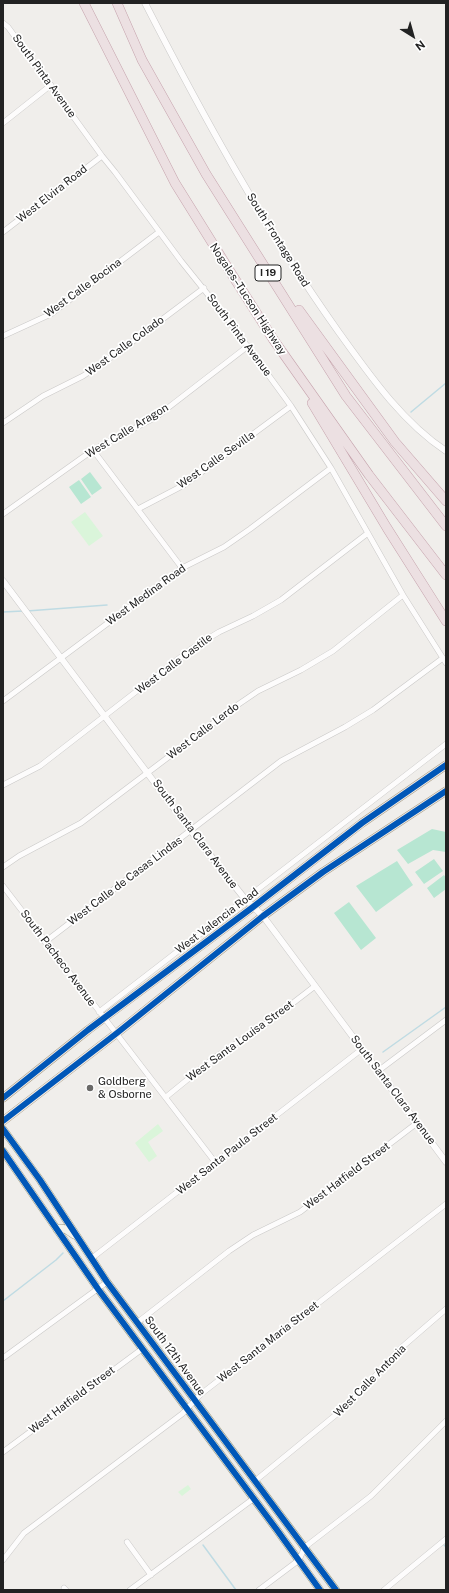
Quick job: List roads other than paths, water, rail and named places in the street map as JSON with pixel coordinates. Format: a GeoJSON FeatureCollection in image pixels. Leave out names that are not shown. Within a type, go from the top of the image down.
{"type":"FeatureCollection","features":[{"type":"Feature","properties":{"kind":"highway","name":"Nogales–Tucson Highway"},"geometry":{"type":"LineString","coordinates":[[84,3],[175,183],[273,339],[369,475],[446,575]]}},
{"type":"Feature","properties":{"kind":"highway","name":"I 19"},"geometry":{"type":"LineString","coordinates":[[117,3],[142,60],[206,174],[346,396],[446,526]]}},
{"type":"Feature","properties":{"kind":"highway"},"geometry":{"type":"LineString","coordinates":[[250,243],[395,442],[446,501]]}},
{"type":"Feature","properties":{"kind":"highway"},"geometry":{"type":"LineString","coordinates":[[273,339],[446,621]]}},
{"type":"Feature","properties":{"kind":"main road","name":"West Valencia Road"},"geometry":{"type":"LineString","coordinates":[[3,1098],[102,1015],[253,907],[362,823],[446,765]]}},
{"type":"Feature","properties":{"kind":"main road"},"geometry":{"type":"LineString","coordinates":[[3,1121],[117,1033],[263,916],[323,872],[446,791]]}},
{"type":"Feature","properties":{"kind":"main road","name":"South 12th Avenue"},"geometry":{"type":"LineString","coordinates":[[3,1129],[78,1237],[107,1282],[336,1590]]}},
{"type":"Feature","properties":{"kind":"main road","name":"South 12th Avenue"},"geometry":{"type":"LineString","coordinates":[[3,1151],[98,1289],[320,1590]]}},
{"type":"Feature","properties":{"kind":"main road"},"geometry":{"type":"LineString","coordinates":[[57,1230],[64,1228],[78,1237]]}},
{"type":"Feature","properties":{"kind":"street","name":"South Frontage Road"},"geometry":{"type":"LineString","coordinates":[[145,3],[184,78],[288,258],[325,313],[370,375],[400,411],[425,435],[446,451]]}},
{"type":"Feature","properties":{"kind":"street","name":"South Pinta Avenue"},"geometry":{"type":"LineString","coordinates":[[5,24],[159,232],[248,346],[291,406],[331,468],[403,595],[446,663]]}},
{"type":"Feature","properties":{"kind":"street"},"geometry":{"type":"LineString","coordinates":[[3,123],[51,86]]}},
{"type":"Feature","properties":{"kind":"street","name":"West Elvira Road"},"geometry":{"type":"LineString","coordinates":[[3,232],[102,156]]}},
{"type":"Feature","properties":{"kind":"street","name":"West Calle Bocina"},"geometry":{"type":"LineString","coordinates":[[3,336],[51,314],[159,232]]}},
{"type":"Feature","properties":{"kind":"street","name":"West Calle Colado"},"geometry":{"type":"LineString","coordinates":[[3,423],[42,396],[83,376],[116,354],[204,288]]}},
{"type":"Feature","properties":{"kind":"street","name":"West Calle Aragon"},"geometry":{"type":"LineString","coordinates":[[3,514],[93,450],[156,417],[248,346]]}},
{"type":"Feature","properties":{"kind":"street","name":"West Calle Sevilla"},"geometry":{"type":"LineString","coordinates":[[138,509],[184,485],[291,406]]}},
{"type":"Feature","properties":{"kind":"street"},"geometry":{"type":"LineString","coordinates":[[93,450],[182,568]]}},
{"type":"Feature","properties":{"kind":"street","name":"West Medina Road"},"geometry":{"type":"LineString","coordinates":[[3,700],[182,568],[224,546],[250,529],[331,468]]}},
{"type":"Feature","properties":{"kind":"street","name":"West Calle Castile"},"geometry":{"type":"LineString","coordinates":[[3,785],[40,766],[191,649],[218,632],[253,616],[281,600],[368,533]]}},
{"type":"Feature","properties":{"kind":"street","name":"South Santa Clara Avenue"},"geometry":{"type":"LineString","coordinates":[[3,581],[149,773],[191,831],[245,899],[263,916],[446,1162]]}},
{"type":"Feature","properties":{"kind":"street","name":"West Calle Lerdo"},"geometry":{"type":"LineString","coordinates":[[3,867],[19,856],[82,823],[236,706],[258,691],[301,670],[333,650],[403,595]]}},
{"type":"Feature","properties":{"kind":"street","name":"West Calle de Casas Lindas"},"geometry":{"type":"LineString","coordinates":[[45,942],[282,761],[373,710],[443,658]]}},
{"type":"Feature","properties":{"kind":"street","name":"West Valencia Road"},"geometry":{"type":"LineString","coordinates":[[102,1015],[245,899],[446,744]]}},
{"type":"Feature","properties":{"kind":"street","name":"South Pacheco Avenue"},"geometry":{"type":"LineString","coordinates":[[3,886],[216,1162]]}},
{"type":"Feature","properties":{"kind":"street","name":"West Santa Louisa Street"},"geometry":{"type":"LineString","coordinates":[[166,1097],[214,1058],[267,1023],[315,986]]}},
{"type":"Feature","properties":{"kind":"street"},"geometry":{"type":"LineString","coordinates":[[378,1071],[446,1020]]}},
{"type":"Feature","properties":{"kind":"street","name":"West Santa Paula Street"},"geometry":{"type":"LineString","coordinates":[[92,1258],[362,1049]]}},
{"type":"Feature","properties":{"kind":"street","name":"West Hatfield Street"},"geometry":{"type":"LineString","coordinates":[[138,1322],[229,1251],[253,1235],[300,1212],[417,1123]]}},
{"type":"Feature","properties":{"kind":"street","name":"West Santa Maria Street"},"geometry":{"type":"LineString","coordinates":[[3,1560],[24,1533],[187,1410],[195,1400],[446,1204]]}},
{"type":"Feature","properties":{"kind":"street"},"geometry":{"type":"LineString","coordinates":[[3,1358],[107,1282]]}},
{"type":"Feature","properties":{"kind":"street","name":"West Calle Antonia"},"geometry":{"type":"LineString","coordinates":[[255,1481],[345,1408],[401,1348],[446,1309]]}},
{"type":"Feature","properties":{"kind":"street","name":"West Hatfield Street"},"geometry":{"type":"LineString","coordinates":[[3,1452],[142,1349]]}},
{"type":"Feature","properties":{"kind":"street"},"geometry":{"type":"LineString","coordinates":[[259,1590],[299,1560],[305,1547],[371,1496],[446,1421]]}},
{"type":"Feature","properties":{"kind":"street"},"geometry":{"type":"LineString","coordinates":[[130,1590],[253,1499]]}},
{"type":"Feature","properties":{"kind":"street"},"geometry":{"type":"LineString","coordinates":[[384,1590],[446,1539]]}},
{"type":"Feature","properties":{"kind":"street"},"geometry":{"type":"LineString","coordinates":[[127,1542],[151,1575]]}},
{"type":"Feature","properties":{"kind":"waterway"},"geometry":{"type":"LineString","coordinates":[[411,412],[446,383]]}},
{"type":"Feature","properties":{"kind":"waterway"},"geometry":{"type":"LineString","coordinates":[[27,611],[107,605]]}},
{"type":"Feature","properties":{"kind":"waterway"},"geometry":{"type":"LineString","coordinates":[[3,612],[23,611]]}},
{"type":"Feature","properties":{"kind":"waterway"},"geometry":{"type":"LineString","coordinates":[[383,1052],[446,1007]]}},
{"type":"Feature","properties":{"kind":"waterway"},"geometry":{"type":"LineString","coordinates":[[3,1301],[63,1253]]}},
{"type":"Feature","properties":{"kind":"waterway"},"geometry":{"type":"LineString","coordinates":[[203,1545],[236,1590]]}},
{"type":"Feature","properties":{"kind":"place","name":"Goldberg & Osborne"},"geometry":{"type":"Point","coordinates":[90,1088]}}]}
